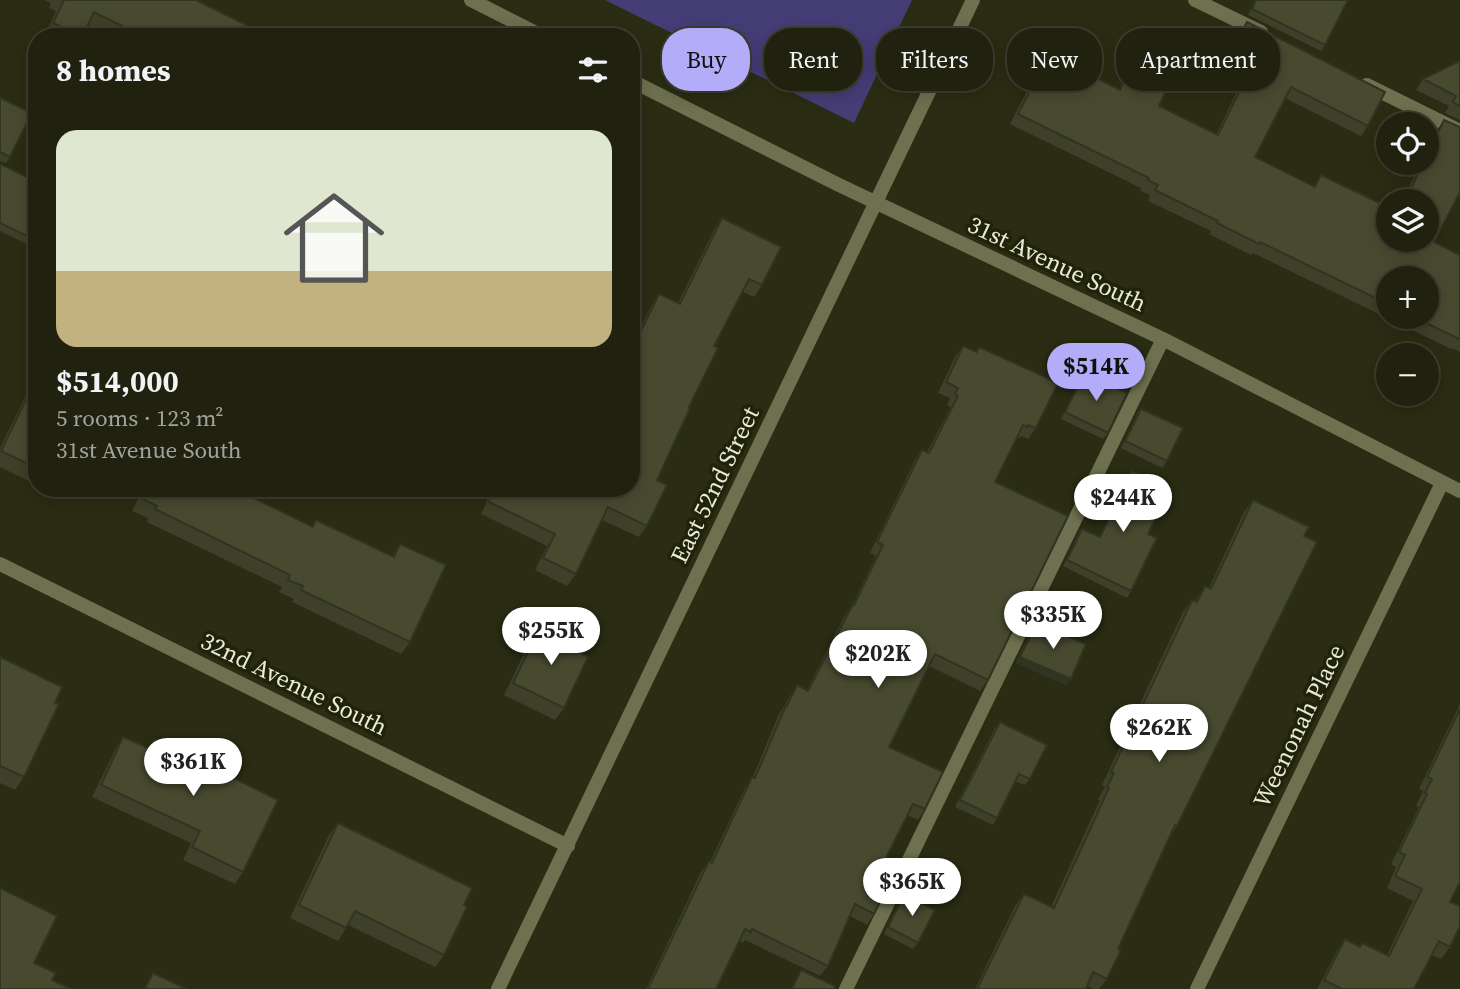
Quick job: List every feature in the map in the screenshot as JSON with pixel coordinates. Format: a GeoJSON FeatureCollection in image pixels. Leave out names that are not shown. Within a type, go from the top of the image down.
{"type":"FeatureCollection","features":[{"type":"Feature","properties":{"kind":"street"},"geometry":{"type":"LineString","coordinates":[[471,0],[526,28]]}},
{"type":"Feature","properties":{"kind":"street","name":"East 52nd Street"},"geometry":{"type":"LineString","coordinates":[[498,989],[973,0]]}},
{"type":"Feature","properties":{"kind":"street"},"geometry":{"type":"LineString","coordinates":[[1195,0],[1251,28]]}},
{"type":"Feature","properties":{"kind":"street"},"geometry":{"type":"LineString","coordinates":[[1352,77],[1460,131]]}},
{"type":"Feature","properties":{"kind":"street","name":"31st Avenue South"},"geometry":{"type":"LineString","coordinates":[[640,85],[875,202],[1163,340],[1460,491]]}},
{"type":"Feature","properties":{"kind":"street"},"geometry":{"type":"LineString","coordinates":[[846,989],[1163,340]]}},
{"type":"Feature","properties":{"kind":"street","name":"Weenonah Place"},"geometry":{"type":"LineString","coordinates":[[1198,989],[1442,483]]}},
{"type":"Feature","properties":{"kind":"street","name":"32nd Avenue South"},"geometry":{"type":"LineString","coordinates":[[0,564],[568,846]]}},
{"type":"Feature","properties":{"kind":"shaded area"},"geometry":{"type":"Polygon","coordinates":[[[605,0],[912,0],[899,28],[876,28],[876,76],[854,123],[789,91],[862,91],[862,28],[764,28],[764,79],[750,72],[750,28],[662,28],[605,0]]]}},
{"type":"Feature","properties":{"kind":"building"},"geometry":{"type":"Polygon","coordinates":[[[64,0],[196,0],[253,28],[126,28],[94,12],[86,28],[63,28],[53,23],[64,0]]]}},
{"type":"Feature","properties":{"kind":"building"},"geometry":{"type":"Polygon","coordinates":[[[1256,0],[1348,0],[1325,45],[1252,9],[1256,0]]]}},
{"type":"Feature","properties":{"kind":"building"},"geometry":{"type":"Polygon","coordinates":[[[1247,22],[1259,28],[1244,28],[1247,22]]]}},
{"type":"Feature","properties":{"kind":"building"},"geometry":{"type":"Polygon","coordinates":[[[1280,39],[1385,92],[1368,126],[1291,87],[1255,157],[1315,187],[1321,175],[1376,201],[1376,252],[1439,252],[1439,244],[1460,255],[1460,338],[1439,329],[1439,266],[1376,266],[1376,298],[1217,223],[1218,221],[1155,190],[1158,185],[1148,180],[1149,178],[1018,114],[1030,91],[1102,91],[1102,81],[1116,88],[1116,91],[1161,91],[1165,93],[1159,106],[1218,135],[1240,91],[1280,91],[1280,39]]]}},
{"type":"Feature","properties":{"kind":"building"},"geometry":{"type":"Polygon","coordinates":[[[1460,61],[1460,106],[1453,102],[1456,96],[1423,79],[1460,61]]]}},
{"type":"Feature","properties":{"kind":"building"},"geometry":{"type":"Polygon","coordinates":[[[0,98],[28,111],[28,121],[10,157],[0,152],[0,98]]]}},
{"type":"Feature","properties":{"kind":"building"},"geometry":{"type":"Polygon","coordinates":[[[1444,120],[1460,127],[1460,192],[1439,232],[1439,189],[1411,189],[1417,175],[1439,175],[1439,130],[1444,120]]]}},
{"type":"Feature","properties":{"kind":"building"},"geometry":{"type":"Polygon","coordinates":[[[0,164],[28,178],[28,237],[0,223],[0,164]]]}},
{"type":"Feature","properties":{"kind":"building"},"geometry":{"type":"Polygon","coordinates":[[[722,218],[781,247],[762,285],[749,279],[714,346],[718,348],[657,480],[667,485],[647,526],[608,507],[576,574],[543,558],[555,534],[489,502],[492,497],[640,497],[640,333],[659,294],[680,304],[722,218]]]}},
{"type":"Feature","properties":{"kind":"building"},"geometry":{"type":"Polygon","coordinates":[[[963,346],[977,352],[979,347],[1058,383],[1036,428],[1023,425],[995,482],[1068,516],[988,680],[935,654],[889,747],[943,772],[925,809],[913,804],[878,874],[890,881],[874,914],[855,904],[828,966],[752,929],[751,932],[745,929],[716,989],[648,989],[709,861],[712,863],[752,777],[755,778],[786,705],[797,685],[808,691],[883,545],[877,542],[922,450],[929,453],[958,396],[955,394],[958,388],[946,382],[963,346]]]}},
{"type":"Feature","properties":{"kind":"building"},"geometry":{"type":"Polygon","coordinates":[[[1085,372],[1127,393],[1108,433],[1065,412],[1085,372]]]}},
{"type":"Feature","properties":{"kind":"building"},"geometry":{"type":"Polygon","coordinates":[[[28,395],[28,464],[1,451],[28,395]]]}},
{"type":"Feature","properties":{"kind":"building"},"geometry":{"type":"Polygon","coordinates":[[[1141,409],[1183,428],[1167,461],[1125,441],[1141,409]]]}},
{"type":"Feature","properties":{"kind":"building"},"geometry":{"type":"Polygon","coordinates":[[[1132,471],[1170,488],[1148,534],[1157,538],[1131,591],[1067,560],[1082,529],[1100,537],[1132,471]]]}},
{"type":"Feature","properties":{"kind":"building"},"geometry":{"type":"Polygon","coordinates":[[[251,497],[313,527],[316,520],[394,557],[400,544],[446,565],[410,642],[301,590],[303,586],[288,580],[290,575],[155,509],[157,506],[141,498],[251,497]]]}},
{"type":"Feature","properties":{"kind":"building"},"geometry":{"type":"Polygon","coordinates":[[[1253,500],[1309,527],[1304,536],[1317,542],[1177,826],[1175,825],[1107,979],[1093,972],[1086,989],[977,989],[1024,894],[1054,908],[1109,788],[1107,787],[1114,773],[1111,772],[1192,600],[1197,602],[1205,586],[1211,589],[1253,500]]]}},
{"type":"Feature","properties":{"kind":"building"},"geometry":{"type":"Polygon","coordinates":[[[1037,623],[1086,644],[1071,679],[1020,657],[1037,623]]]}},
{"type":"Feature","properties":{"kind":"building"},"geometry":{"type":"Polygon","coordinates":[[[541,625],[577,643],[574,650],[588,657],[564,708],[513,683],[541,625]]]}},
{"type":"Feature","properties":{"kind":"building"},"geometry":{"type":"Polygon","coordinates":[[[0,657],[62,687],[55,703],[59,704],[24,777],[0,766],[0,657]]]}},
{"type":"Feature","properties":{"kind":"building"},"geometry":{"type":"Polygon","coordinates":[[[1460,709],[1460,882],[1450,902],[1460,906],[1460,926],[1450,947],[1439,941],[1414,989],[1339,989],[1324,980],[1345,939],[1360,947],[1362,943],[1389,956],[1422,889],[1395,876],[1405,855],[1399,852],[1427,794],[1425,793],[1432,779],[1427,777],[1460,709]]]}},
{"type":"Feature","properties":{"kind":"building"},"geometry":{"type":"Polygon","coordinates":[[[1000,722],[1047,745],[1030,779],[1019,774],[997,818],[960,800],[1000,722]]]}},
{"type":"Feature","properties":{"kind":"building"},"geometry":{"type":"Polygon","coordinates":[[[123,737],[150,749],[154,739],[278,800],[243,872],[192,847],[200,831],[101,785],[123,737]]]}},
{"type":"Feature","properties":{"kind":"building"},"geometry":{"type":"Polygon","coordinates":[[[338,823],[472,888],[464,905],[467,907],[444,955],[355,911],[346,928],[299,905],[338,823]]]}},
{"type":"Feature","properties":{"kind":"building"},"geometry":{"type":"Polygon","coordinates":[[[0,888],[57,916],[34,963],[56,973],[52,980],[71,989],[0,989],[0,888]]]}},
{"type":"Feature","properties":{"kind":"building"},"geometry":{"type":"Polygon","coordinates":[[[905,894],[935,910],[918,943],[888,927],[905,894]]]}},
{"type":"Feature","properties":{"kind":"building"},"geometry":{"type":"Polygon","coordinates":[[[801,970],[835,986],[834,989],[792,989],[801,970]]]}},
{"type":"Feature","properties":{"kind":"building"},"geometry":{"type":"Polygon","coordinates":[[[153,973],[187,989],[145,989],[153,973]]]}}]}
